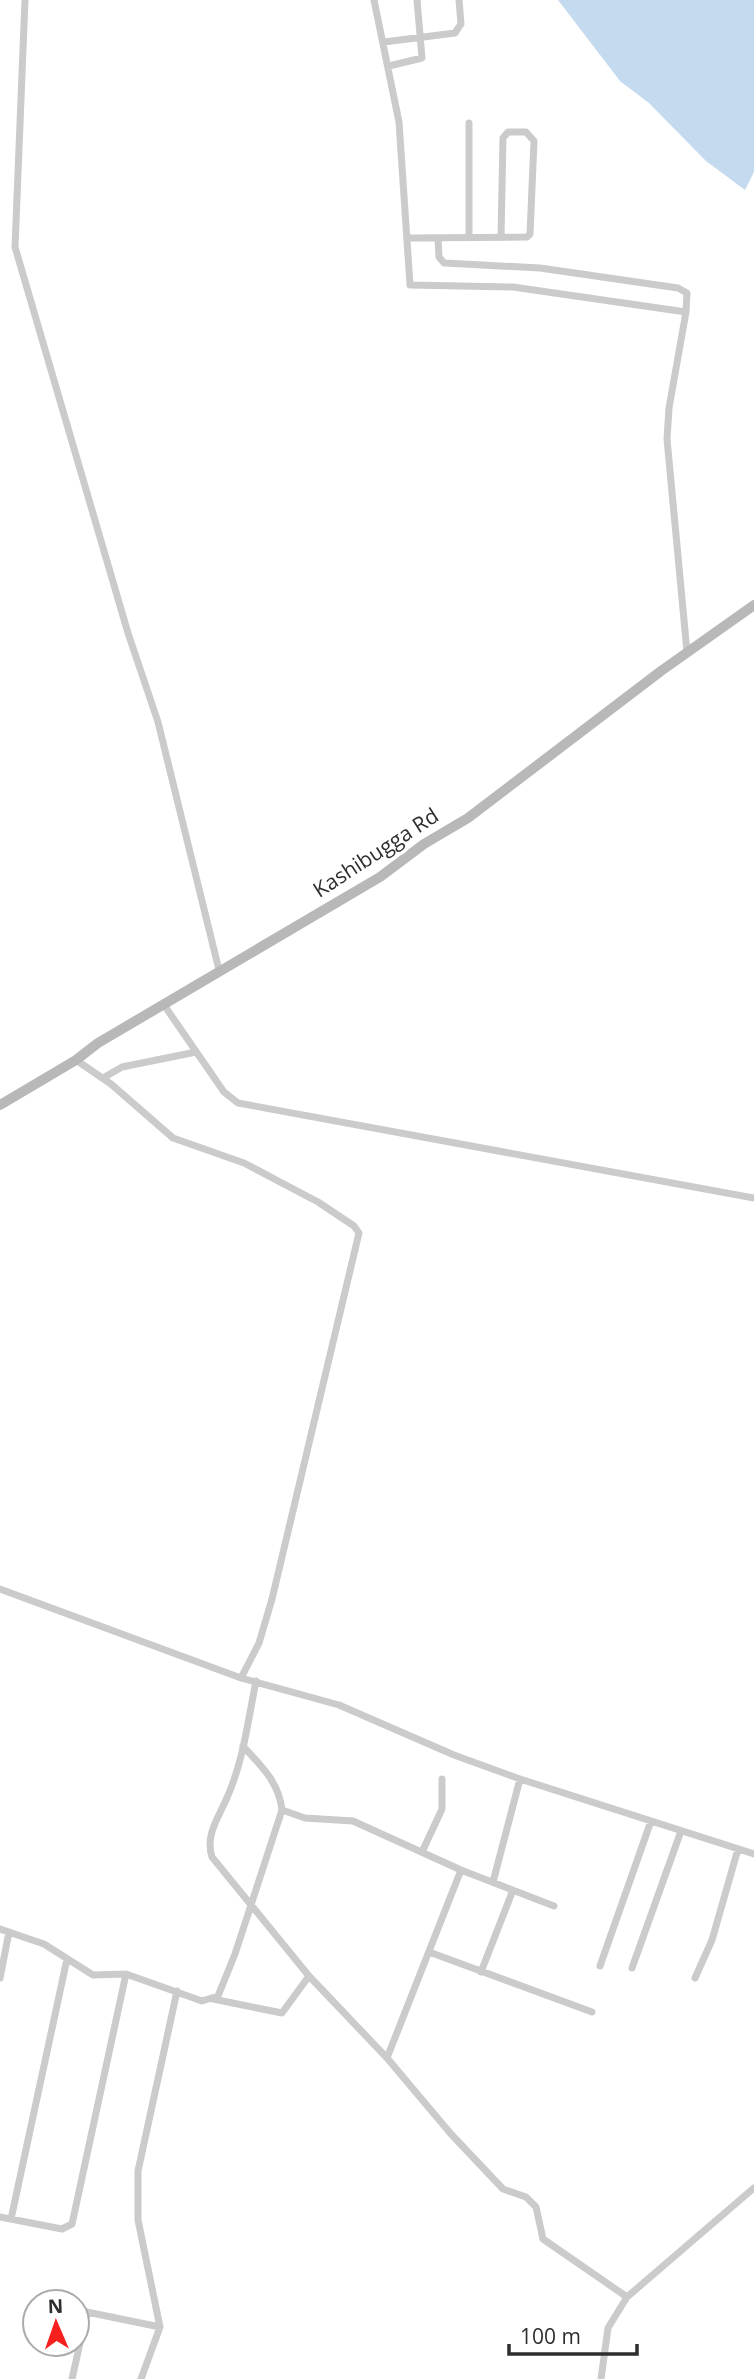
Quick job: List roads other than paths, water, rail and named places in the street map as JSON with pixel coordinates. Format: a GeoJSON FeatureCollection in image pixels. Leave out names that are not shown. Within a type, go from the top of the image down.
{"type":"FeatureCollection","features":[{"type":"Feature","properties":{"kind":"main road","name":"Kashibugga Rd"},"geometry":{"type":"LineString","coordinates":[[0,1105],[219,970],[380,877],[424,844],[468,818],[687,652],[754,606]]}},
{"type":"Feature","properties":{"kind":"street"},"geometry":{"type":"LineString","coordinates":[[25,0],[15,247],[128,633],[158,722],[219,970]]}},
{"type":"Feature","properties":{"kind":"street"},"geometry":{"type":"LineString","coordinates":[[375,0],[400,132],[411,285],[513,287],[686,312]]}},
{"type":"Feature","properties":{"kind":"street"},"geometry":{"type":"LineString","coordinates":[[389,66],[422,58],[417,0]]}},
{"type":"Feature","properties":{"kind":"street"},"geometry":{"type":"LineString","coordinates":[[384,42],[459,30],[459,0]]}},
{"type":"Feature","properties":{"kind":"street"},"geometry":{"type":"LineString","coordinates":[[469,123],[469,237]]}},
{"type":"Feature","properties":{"kind":"street"},"geometry":{"type":"LineString","coordinates":[[407,238],[527,237],[531,232],[534,141],[526,132],[508,132],[503,138],[501,237]]}},
{"type":"Feature","properties":{"kind":"street"},"geometry":{"type":"LineString","coordinates":[[438,238],[439,257],[444,263],[540,268],[678,288],[687,293],[686,312],[668,408],[667,439],[687,652]]}},
{"type":"Feature","properties":{"kind":"street"},"geometry":{"type":"LineString","coordinates":[[164,1005],[224,1092],[249,1106],[527,1154],[754,1198]]}},
{"type":"Feature","properties":{"kind":"street"},"geometry":{"type":"LineString","coordinates":[[103,1078],[122,1067],[196,1052]]}},
{"type":"Feature","properties":{"kind":"street"},"geometry":{"type":"LineString","coordinates":[[76,1060],[103,1078],[173,1139],[244,1163],[318,1202],[354,1226],[359,1233],[272,1598],[259,1643],[241,1678]]}},
{"type":"Feature","properties":{"kind":"street"},"geometry":{"type":"LineString","coordinates":[[0,1589],[241,1678],[339,1705],[454,1755],[520,1779],[754,1854]]}},
{"type":"Feature","properties":{"kind":"street"},"geometry":{"type":"LineString","coordinates":[[256,1681],[235,1777],[212,1831],[209,1847],[212,1857],[249,1906],[309,1976],[387,2058],[428,2109],[503,2189],[526,2197],[536,2207],[543,2239],[626,2297]]}},
{"type":"Feature","properties":{"kind":"street"},"geometry":{"type":"LineString","coordinates":[[0,1929],[44,1944],[93,1975],[126,1974],[202,2001],[218,1996],[235,1954],[282,1810],[281,1796],[274,1780],[243,1746]]}},
{"type":"Feature","properties":{"kind":"street"},"geometry":{"type":"LineString","coordinates":[[422,1852],[442,1809],[442,1779]]}},
{"type":"Feature","properties":{"kind":"street"},"geometry":{"type":"LineString","coordinates":[[493,1882],[520,1779]]}},
{"type":"Feature","properties":{"kind":"street"},"geometry":{"type":"LineString","coordinates":[[282,1810],[304,1818],[353,1821],[461,1870],[554,1906]]}},
{"type":"Feature","properties":{"kind":"street"},"geometry":{"type":"LineString","coordinates":[[600,1966],[651,1821]]}},
{"type":"Feature","properties":{"kind":"street"},"geometry":{"type":"LineString","coordinates":[[632,1968],[681,1831]]}},
{"type":"Feature","properties":{"kind":"street"},"geometry":{"type":"LineString","coordinates":[[695,1978],[712,1940],[738,1849]]}},
{"type":"Feature","properties":{"kind":"street"},"geometry":{"type":"LineString","coordinates":[[387,2058],[461,1870]]}},
{"type":"Feature","properties":{"kind":"street"},"geometry":{"type":"LineString","coordinates":[[481,1972],[513,1890]]}},
{"type":"Feature","properties":{"kind":"street"},"geometry":{"type":"LineString","coordinates":[[0,1978],[9,1932]]}},
{"type":"Feature","properties":{"kind":"street"},"geometry":{"type":"LineString","coordinates":[[429,1952],[592,2012]]}},
{"type":"Feature","properties":{"kind":"street"},"geometry":{"type":"LineString","coordinates":[[11,2218],[68,1959]]}},
{"type":"Feature","properties":{"kind":"street"},"geometry":{"type":"LineString","coordinates":[[0,2217],[62,2229],[72,2224],[126,1974]]}},
{"type":"Feature","properties":{"kind":"street"},"geometry":{"type":"LineString","coordinates":[[209,1998],[282,2013],[309,1976]]}},
{"type":"Feature","properties":{"kind":"street"},"geometry":{"type":"LineString","coordinates":[[141,2379],[160,2328],[138,2220],[138,2171],[177,1991]]}},
{"type":"Feature","properties":{"kind":"street"},"geometry":{"type":"LineString","coordinates":[[600,2379],[608,2328],[626,2297],[754,2188]]}},
{"type":"Feature","properties":{"kind":"street"},"geometry":{"type":"LineString","coordinates":[[91,2313],[160,2328]]}},
{"type":"Feature","properties":{"kind":"street"},"geometry":{"type":"LineString","coordinates":[[72,2379],[77,2358]]}},
{"type":"Feature","properties":{"kind":"water"},"geometry":{"type":"Polygon","coordinates":[[[558,0],[754,0],[754,172],[745,190],[706,161],[649,103],[620,81],[558,0]]]}}]}
